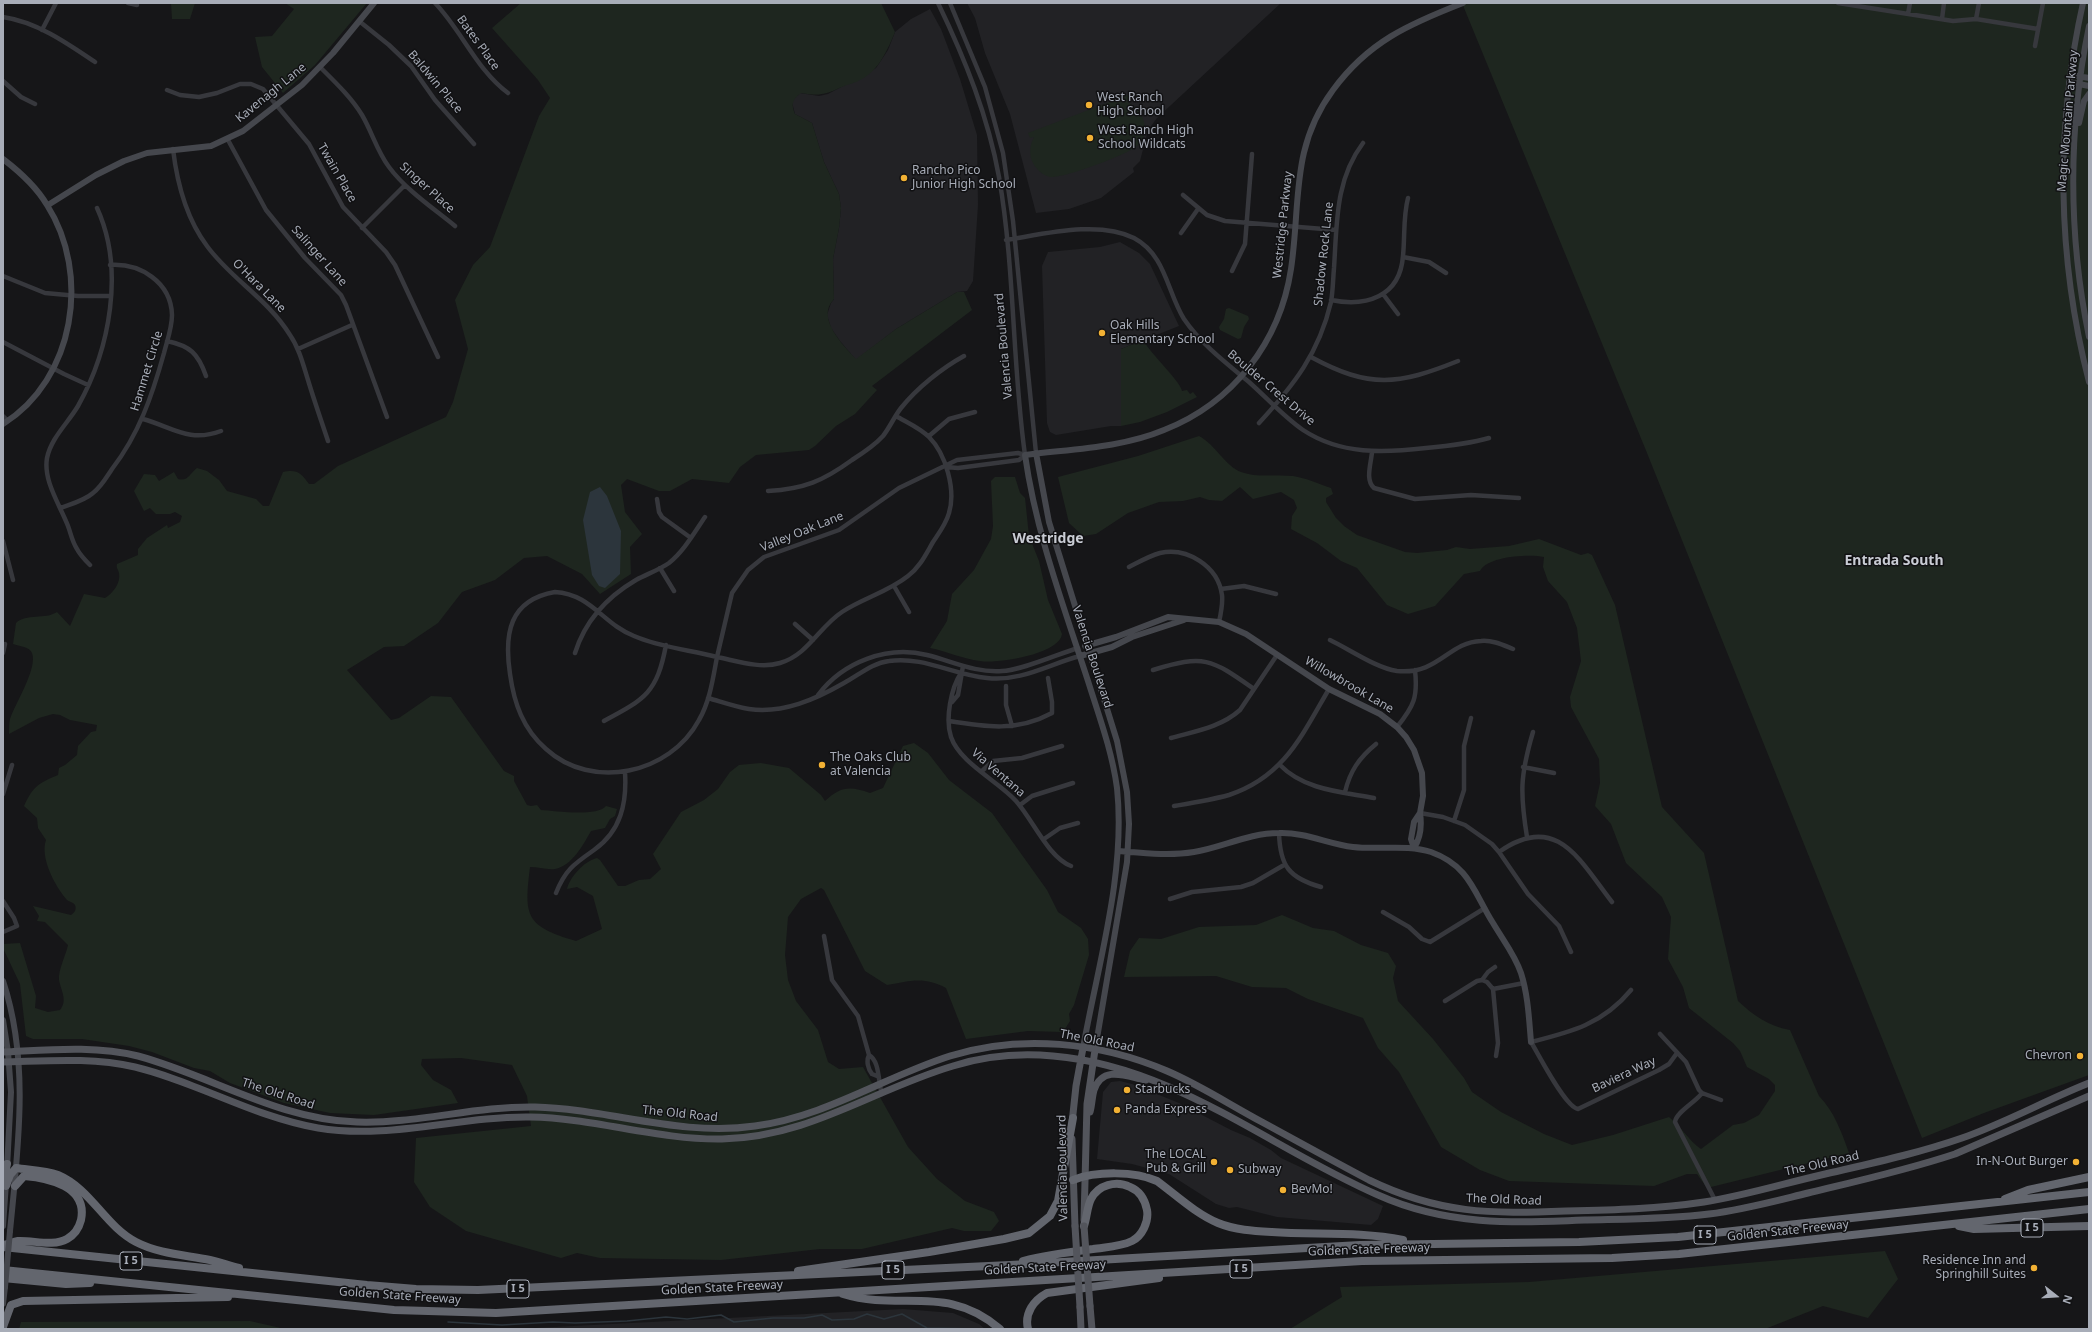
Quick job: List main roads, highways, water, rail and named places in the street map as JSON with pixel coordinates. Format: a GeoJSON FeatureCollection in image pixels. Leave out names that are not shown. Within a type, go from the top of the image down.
{"type":"FeatureCollection","features":[{"type":"Feature","properties":{"kind":"highway"},"geometry":{"type":"LineString","coordinates":[[776,1275],[813,1267],[858,1263],[929,1252],[1004,1239],[1029,1233],[1050,1216],[1058,1201],[1072,1118]]}},
{"type":"Feature","properties":{"kind":"highway"},"geometry":{"type":"LineString","coordinates":[[7,1164],[8,1185]]}},
{"type":"Feature","properties":{"kind":"highway"},"geometry":{"type":"LineString","coordinates":[[8,1185],[10,1175],[16,1168],[47,1172],[66,1179],[77,1187],[116,1228],[129,1238],[144,1246],[212,1260],[259,1274]]}},
{"type":"Feature","properties":{"kind":"highway"},"geometry":{"type":"LineString","coordinates":[[1073,1180],[1084,1176],[1129,1174],[1149,1177],[1157,1181],[1207,1217],[1234,1228],[1282,1232],[1384,1236],[1416,1243]]}},
{"type":"Feature","properties":{"kind":"highway"},"geometry":{"type":"LineString","coordinates":[[3,1246],[17,1241],[60,1242],[74,1233],[81,1219],[81,1208],[77,1197],[60,1183],[49,1179],[24,1176],[8,1185]]}},
{"type":"Feature","properties":{"kind":"highway","name":"I 5"},"geometry":{"type":"LineString","coordinates":[[1992,1203],[2028,1190],[2089,1177]]}},
{"type":"Feature","properties":{"kind":"highway"},"geometry":{"type":"LineString","coordinates":[[1010,1265],[1045,1255],[1120,1245],[1133,1241],[1146,1225],[1148,1214],[1144,1201],[1137,1191],[1127,1185],[1116,1183],[1103,1186],[1090,1200],[1084,1226]]}},
{"type":"Feature","properties":{"kind":"highway","name":"Golden State Freeway"},"geometry":{"type":"LineString","coordinates":[[3,1246],[259,1274],[416,1289],[472,1290],[1010,1265],[1416,1243],[1580,1242],[1678,1237],[2089,1192]]}},
{"type":"Feature","properties":{"kind":"highway","name":"Golden State Freeway"},"geometry":{"type":"LineString","coordinates":[[3,1270],[394,1310],[496,1313],[1383,1260],[1645,1256],[1714,1252],[2089,1208]]}},
{"type":"Feature","properties":{"kind":"highway","name":"I 5"},"geometry":{"type":"LineString","coordinates":[[1952,1225],[1974,1229],[2089,1226]]}},
{"type":"Feature","properties":{"kind":"highway"},"geometry":{"type":"LineString","coordinates":[[1028,1329],[1028,1315],[1032,1305],[1039,1297],[1047,1293],[1124,1284],[1202,1271]]}},
{"type":"Feature","properties":{"kind":"highway"},"geometry":{"type":"LineString","coordinates":[[3,1278],[66,1284],[116,1281]]}},
{"type":"Feature","properties":{"kind":"highway"},"geometry":{"type":"LineString","coordinates":[[838,1293],[857,1299],[942,1302],[957,1304],[981,1314],[1000,1329]]}},
{"type":"Feature","properties":{"kind":"highway"},"geometry":{"type":"LineString","coordinates":[[3,1327],[12,1306],[23,1301],[258,1296]]}},
{"type":"Feature","properties":{"kind":"main road","name":"The Old Road"},"geometry":{"type":"LineString","coordinates":[[6,1052],[97,1050],[135,1055],[276,1107],[326,1119],[359,1122],[395,1121],[502,1108],[538,1108],[686,1128],[737,1128],[774,1123],[808,1114],[953,1055],[1002,1045],[1039,1044],[1083,1048],[1133,1059],[1166,1070],[1369,1180],[1402,1194],[1441,1206],[1471,1211],[1503,1213],[1646,1208],[1715,1200],[1931,1148],[1978,1132],[2089,1083]]}},
{"type":"Feature","properties":{"kind":"main road","name":"Valencia Boulevard"},"geometry":{"type":"LineString","coordinates":[[1081,1329],[1073,1180],[1072,1118],[1083,1048]]}},
{"type":"Feature","properties":{"kind":"main road","name":"Valencia Boulevard"},"geometry":{"type":"LineString","coordinates":[[1092,1329],[1084,1226],[1084,1176],[1088,1093],[1095,1050]]}},
{"type":"Feature","properties":{"kind":"main road","name":"The Old Road"},"geometry":{"type":"LineString","coordinates":[[6,1062],[77,1060],[136,1068],[289,1121],[326,1129],[353,1132],[392,1131],[502,1118],[531,1117],[572,1120],[680,1137],[736,1138],[798,1127],[954,1065],[988,1058],[1035,1055],[1081,1059],[1134,1072],[1159,1083],[1191,1098],[1384,1198],[1411,1208],[1446,1217],[1500,1223],[1690,1216],[1743,1208],[1900,1171],[1934,1161],[1955,1154],[2089,1096]]}},
{"type":"Feature","properties":{"kind":"main road"},"geometry":{"type":"LineString","coordinates":[[1086,1122],[1091,1108],[1094,1091],[1105,1077],[1119,1074],[1159,1083]]}},
{"type":"Feature","properties":{"kind":"waterway"},"geometry":{"type":"LineString","coordinates":[[448,1322],[502,1325],[553,1322],[575,1323],[627,1321],[666,1317],[687,1319],[721,1315],[734,1322],[773,1318],[804,1318],[822,1315],[832,1320],[854,1319],[867,1314],[884,1319],[902,1314],[927,1328],[982,1329]]}},
{"type":"Feature","properties":{"kind":"place","name":"West Ranch High School"},"geometry":{"type":"Point","coordinates":[1089,105]}},
{"type":"Feature","properties":{"kind":"place","name":"West Ranch High School Wildcats"},"geometry":{"type":"Point","coordinates":[1090,138]}},
{"type":"Feature","properties":{"kind":"place","name":"Rancho Pico Junior High School"},"geometry":{"type":"Point","coordinates":[904,178]}},
{"type":"Feature","properties":{"kind":"place","name":"Oak Hills Elementary School"},"geometry":{"type":"Point","coordinates":[1102,333]}},
{"type":"Feature","properties":{"kind":"place","name":"The Oaks Club at Valencia"},"geometry":{"type":"Point","coordinates":[822,765]}},
{"type":"Feature","properties":{"kind":"place","name":"Chevron"},"geometry":{"type":"Point","coordinates":[2080,1056]}},
{"type":"Feature","properties":{"kind":"place","name":"Starbucks"},"geometry":{"type":"Point","coordinates":[1127,1090]}},
{"type":"Feature","properties":{"kind":"place","name":"Panda Express"},"geometry":{"type":"Point","coordinates":[1117,1110]}},
{"type":"Feature","properties":{"kind":"place","name":"The LOCAL Pub & Grill"},"geometry":{"type":"Point","coordinates":[1214,1162]}},
{"type":"Feature","properties":{"kind":"place","name":"In-N-Out Burger"},"geometry":{"type":"Point","coordinates":[2076,1162]}},
{"type":"Feature","properties":{"kind":"place","name":"Subway"},"geometry":{"type":"Point","coordinates":[1230,1170]}},
{"type":"Feature","properties":{"kind":"place","name":"BevMo!"},"geometry":{"type":"Point","coordinates":[1283,1190]}},
{"type":"Feature","properties":{"kind":"place","name":"Residence Inn and Springhill Suites"},"geometry":{"type":"Point","coordinates":[2034,1268]}},
{"type":"Feature","properties":{"kind":"district","name":"Westridge"},"geometry":{"type":"Point","coordinates":[1048,539]}},
{"type":"Feature","properties":{"kind":"district","name":"Entrada South"},"geometry":{"type":"Point","coordinates":[1894,561]}}]}
